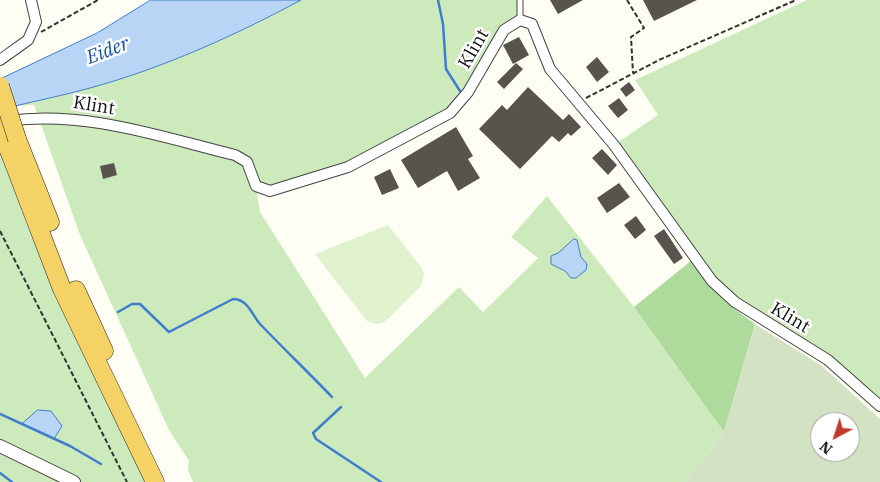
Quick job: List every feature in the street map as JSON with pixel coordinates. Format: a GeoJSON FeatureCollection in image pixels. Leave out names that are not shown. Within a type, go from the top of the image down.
{"type":"FeatureCollection","features":[{"type":"Feature","properties":{"kind":"highway"},"geometry":{"type":"LineString","coordinates":[[0,86],[6,133],[72,311],[155,482]]}},
{"type":"Feature","properties":{"kind":"highway"},"geometry":{"type":"LineString","coordinates":[[6,133],[73,283],[167,482]]}},
{"type":"Feature","properties":{"kind":"street"},"geometry":{"type":"LineString","coordinates":[[0,60],[28,40],[36,22],[31,0]]}},
{"type":"Feature","properties":{"kind":"street","name":"Klint"},"geometry":{"type":"LineString","coordinates":[[6,133],[8,120],[62,118],[111,124],[235,156],[247,162],[256,186],[270,190],[348,167],[450,113],[468,92],[504,30],[520,20],[532,24],[550,69],[614,145],[712,281],[735,302],[828,360],[880,406]]}},
{"type":"Feature","properties":{"kind":"street"},"geometry":{"type":"LineString","coordinates":[[0,446],[74,482]]}},
{"type":"Feature","properties":{"kind":"lane"},"geometry":{"type":"LineString","coordinates":[[520,0],[520,20]]}},
{"type":"Feature","properties":{"kind":"path"},"geometry":{"type":"LineString","coordinates":[[28,40],[98,0]]}},
{"type":"Feature","properties":{"kind":"path"},"geometry":{"type":"LineString","coordinates":[[627,0],[644,28],[631,38],[633,73]]}},
{"type":"Feature","properties":{"kind":"path"},"geometry":{"type":"LineString","coordinates":[[577,102],[633,73],[796,0]]}},
{"type":"Feature","properties":{"kind":"path"},"geometry":{"type":"LineString","coordinates":[[0,231],[127,482]]}},
{"type":"Feature","properties":{"kind":"green space"},"geometry":{"type":"Polygon","coordinates":[[[301,0],[520,0],[520,20],[513,23],[450,113],[348,167],[270,191],[256,186],[260,212],[365,378],[459,287],[483,312],[538,258],[511,237],[547,196],[634,307],[724,432],[685,482],[193,482],[188,470],[189,461],[169,430],[80,235],[34,105],[15,106],[90,88],[171,61],[250,26],[301,0]]]}},
{"type":"Feature","properties":{"kind":"green space"},"geometry":{"type":"Polygon","coordinates":[[[807,0],[880,0],[880,406],[828,360],[712,281],[614,145],[658,115],[635,80],[807,0]]]}},
{"type":"Feature","properties":{"kind":"green space"},"geometry":{"type":"Polygon","coordinates":[[[0,151],[26,222],[96,379],[147,482],[0,482],[0,151]]]}},
{"type":"Feature","properties":{"kind":"green space"},"geometry":{"type":"Polygon","coordinates":[[[388,225],[422,268],[424,274],[421,286],[388,319],[375,324],[367,321],[315,254],[388,225]]]}},
{"type":"Feature","properties":{"kind":"green space"},"geometry":{"type":"Polygon","coordinates":[[[692,260],[708,285],[732,307],[755,324],[724,432],[634,307],[692,260]]]}},
{"type":"Feature","properties":{"kind":"green space"},"geometry":{"type":"Polygon","coordinates":[[[755,324],[822,366],[880,419],[880,482],[685,482],[724,432],[755,324]]]}},
{"type":"Feature","properties":{"kind":"water","name":"Eider"},"geometry":{"type":"Polygon","coordinates":[[[151,0],[301,0],[250,26],[171,61],[90,88],[15,106],[0,79],[97,33],[151,0]]]}},
{"type":"Feature","properties":{"kind":"water"},"geometry":{"type":"Polygon","coordinates":[[[574,239],[577,240],[581,257],[587,264],[586,270],[576,278],[571,278],[565,271],[551,264],[551,256],[558,253],[574,239]]]}},
{"type":"Feature","properties":{"kind":"water"},"geometry":{"type":"Polygon","coordinates":[[[38,410],[51,411],[62,426],[54,439],[22,424],[38,410]]]}},
{"type":"Feature","properties":{"kind":"building"},"geometry":{"type":"Polygon","coordinates":[[[550,0],[583,0],[558,14],[550,0]]]}},
{"type":"Feature","properties":{"kind":"building"},"geometry":{"type":"Polygon","coordinates":[[[643,0],[697,0],[654,21],[643,0]]]}},
{"type":"Feature","properties":{"kind":"building"},"geometry":{"type":"Polygon","coordinates":[[[519,37],[529,55],[513,64],[503,45],[519,37]]]}},
{"type":"Feature","properties":{"kind":"building"},"geometry":{"type":"Polygon","coordinates":[[[597,57],[609,72],[597,82],[586,67],[597,57]]]}},
{"type":"Feature","properties":{"kind":"building"},"geometry":{"type":"Polygon","coordinates":[[[516,63],[523,69],[504,89],[497,82],[516,63]]]}},
{"type":"Feature","properties":{"kind":"building"},"geometry":{"type":"Polygon","coordinates":[[[629,82],[635,90],[626,97],[620,89],[629,82]]]}},
{"type":"Feature","properties":{"kind":"building"},"geometry":{"type":"Polygon","coordinates":[[[528,87],[563,120],[569,114],[581,127],[571,136],[568,133],[559,142],[552,136],[520,169],[479,129],[502,105],[507,110],[528,87]]]}},
{"type":"Feature","properties":{"kind":"building"},"geometry":{"type":"Polygon","coordinates":[[[619,98],[628,110],[618,118],[608,106],[619,98]]]}},
{"type":"Feature","properties":{"kind":"building"},"geometry":{"type":"Polygon","coordinates":[[[456,127],[473,156],[468,159],[480,178],[458,191],[447,171],[418,188],[401,160],[456,127]]]}},
{"type":"Feature","properties":{"kind":"building"},"geometry":{"type":"Polygon","coordinates":[[[602,149],[617,165],[608,175],[592,158],[602,149]]]}},
{"type":"Feature","properties":{"kind":"building"},"geometry":{"type":"Polygon","coordinates":[[[114,163],[117,175],[103,179],[100,166],[114,163]]]}},
{"type":"Feature","properties":{"kind":"building"},"geometry":{"type":"Polygon","coordinates":[[[390,169],[399,188],[382,195],[374,177],[390,169]]]}},
{"type":"Feature","properties":{"kind":"building"},"geometry":{"type":"Polygon","coordinates":[[[619,183],[630,197],[607,213],[597,198],[619,183]]]}},
{"type":"Feature","properties":{"kind":"building"},"geometry":{"type":"Polygon","coordinates":[[[636,216],[646,230],[635,239],[624,225],[636,216]]]}},
{"type":"Feature","properties":{"kind":"building"},"geometry":{"type":"Polygon","coordinates":[[[664,229],[683,258],[674,264],[654,236],[664,229]]]}},
{"type":"Feature","properties":{"kind":"waterway"},"geometry":{"type":"LineString","coordinates":[[438,0],[443,24],[446,69],[460,91]]}},
{"type":"Feature","properties":{"kind":"waterway"},"geometry":{"type":"LineString","coordinates":[[118,312],[132,304],[140,304],[169,332],[233,299],[238,300],[249,308],[260,324],[332,397]]}},
{"type":"Feature","properties":{"kind":"waterway"},"geometry":{"type":"LineString","coordinates":[[341,407],[313,433],[316,439],[381,482]]}},
{"type":"Feature","properties":{"kind":"waterway"},"geometry":{"type":"LineString","coordinates":[[0,414],[70,446],[101,464]]}},
{"type":"Feature","properties":{"kind":"waterway"},"geometry":{"type":"LineString","coordinates":[[0,473],[12,482]]}}]}
